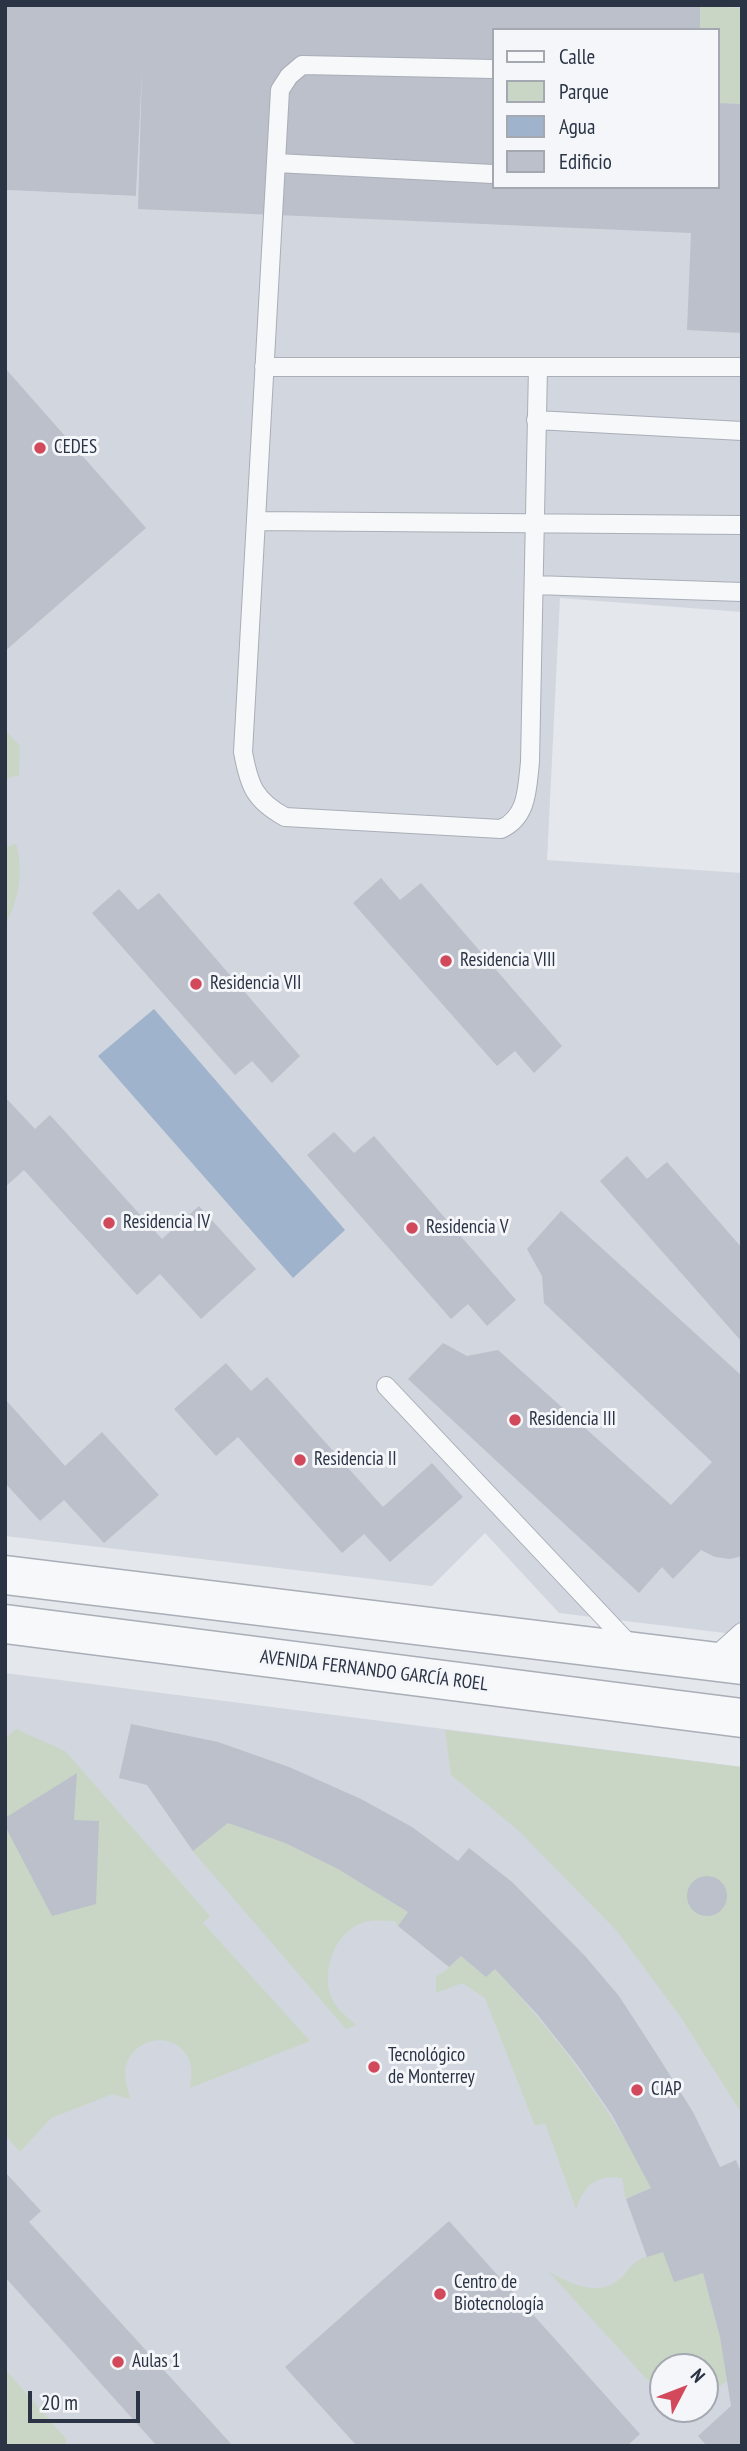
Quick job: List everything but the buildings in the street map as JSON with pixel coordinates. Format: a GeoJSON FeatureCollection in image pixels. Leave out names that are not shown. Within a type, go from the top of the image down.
{"type":"FeatureCollection","features":[{"type":"Feature","properties":{"kind":"street"},"geometry":{"type":"LineString","coordinates":[[5,1575],[726,1663]]}},
{"type":"Feature","properties":{"kind":"street","name":"AVENIDA FERNANDO GARCÍA ROEL"},"geometry":{"type":"LineString","coordinates":[[5,1625],[742,1718]]}},
{"type":"Feature","properties":{"kind":"lane"},"geometry":{"type":"LineString","coordinates":[[491,69],[302,65],[289,76],[279,90],[243,752],[248,778],[257,796],[270,809],[285,817],[501,829],[516,820],[521,812],[530,762],[538,367]]}},
{"type":"Feature","properties":{"kind":"lane"},"geometry":{"type":"LineString","coordinates":[[276,163],[491,174]]}},
{"type":"Feature","properties":{"kind":"lane"},"geometry":{"type":"LineString","coordinates":[[264,367],[742,367]]}},
{"type":"Feature","properties":{"kind":"lane"},"geometry":{"type":"LineString","coordinates":[[536,420],[742,431]]}},
{"type":"Feature","properties":{"kind":"lane"},"geometry":{"type":"LineString","coordinates":[[256,521],[742,525]]}},
{"type":"Feature","properties":{"kind":"lane"},"geometry":{"type":"LineString","coordinates":[[535,584],[742,592]]}},
{"type":"Feature","properties":{"kind":"lane"},"geometry":{"type":"LineString","coordinates":[[386,1386],[637,1653]]}},
{"type":"Feature","properties":{"kind":"lane"},"geometry":{"type":"LineString","coordinates":[[726,1663],[742,1632]]}},
{"type":"Feature","properties":{"kind":"shaded area"},"geometry":{"type":"Polygon","coordinates":[[[144,5],[742,5],[742,8],[723,8],[742,37],[742,612],[560,598],[547,860],[742,873],[742,1635],[559,1613],[485,1533],[432,1586],[5,1536],[5,190],[136,196],[144,5]]]}},
{"type":"Feature","properties":{"kind":"shaded area","name":"Tecnológico de Monterrey"},"geometry":{"type":"Polygon","coordinates":[[[5,1673],[742,1767],[742,2446],[5,2446],[5,1673]]]}},
{"type":"Feature","properties":{"kind":"green space"},"geometry":{"type":"Polygon","coordinates":[[[700,6],[742,8],[742,104],[719,103],[719,28],[700,28],[700,6]]]}},
{"type":"Feature","properties":{"kind":"green space"},"geometry":{"type":"Polygon","coordinates":[[[5,730],[20,746],[19,775],[5,779],[5,730]]]}},
{"type":"Feature","properties":{"kind":"green space"},"geometry":{"type":"Polygon","coordinates":[[[16,844],[20,865],[19,885],[14,906],[5,925],[5,847],[16,844]]]}},
{"type":"Feature","properties":{"kind":"green space"},"geometry":{"type":"Polygon","coordinates":[[[16,1729],[65,1751],[210,1916],[203,1923],[310,2041],[190,2088],[191,2067],[183,2050],[166,2041],[146,2043],[131,2056],[126,2066],[125,2078],[130,2099],[113,2094],[51,2118],[20,2152],[5,2135],[5,1739],[16,1729]]]}},
{"type":"Feature","properties":{"kind":"green space"},"geometry":{"type":"Polygon","coordinates":[[[445,1730],[742,1767],[742,2114],[680,2016],[617,1931],[518,1830],[451,1775],[445,1730]]]}},
{"type":"Feature","properties":{"kind":"green space"},"geometry":{"type":"Polygon","coordinates":[[[228,1823],[285,1843],[338,1869],[408,1912],[398,1926],[395,1921],[362,1923],[344,1935],[337,1945],[329,1968],[329,1991],[338,2008],[356,2025],[346,2029],[190,1848],[193,1850],[228,1823]]]}},
{"type":"Feature","properties":{"kind":"green space"},"geometry":{"type":"Polygon","coordinates":[[[461,1956],[486,1977],[495,1969],[540,2020],[600,2100],[651,2188],[626,2199],[622,2178],[605,2178],[587,2188],[576,2209],[545,2123],[535,2126],[485,1998],[462,1983],[436,1993],[436,1976],[461,1956]]]}},
{"type":"Feature","properties":{"kind":"green space"},"geometry":{"type":"Polygon","coordinates":[[[663,2252],[703,2273],[728,2380],[719,2387],[719,2353],[649,2353],[649,2382],[549,2272],[585,2287],[603,2287],[621,2278],[632,2265],[646,2256],[663,2252]]]}},
{"type":"Feature","properties":{"kind":"green space"},"geometry":{"type":"Polygon","coordinates":[[[5,2369],[66,2439],[66,2446],[5,2446],[5,2369]]]}},
{"type":"Feature","properties":{"kind":"water"},"geometry":{"type":"Polygon","coordinates":[[[154,1009],[345,1230],[293,1278],[98,1056],[154,1009]]]}},
{"type":"Feature","properties":{"kind":"place","name":"CEDES"},"geometry":{"type":"Point","coordinates":[40,448]}},
{"type":"Feature","properties":{"kind":"place","name":"Residencia VIII"},"geometry":{"type":"Point","coordinates":[446,961]}},
{"type":"Feature","properties":{"kind":"place","name":"Residencia VII"},"geometry":{"type":"Point","coordinates":[196,984]}},
{"type":"Feature","properties":{"kind":"place","name":"Residencia IV"},"geometry":{"type":"Point","coordinates":[109,1223]}},
{"type":"Feature","properties":{"kind":"place","name":"Residencia V"},"geometry":{"type":"Point","coordinates":[412,1228]}},
{"type":"Feature","properties":{"kind":"place","name":"Residencia III"},"geometry":{"type":"Point","coordinates":[515,1420]}},
{"type":"Feature","properties":{"kind":"place","name":"Residencia II"},"geometry":{"type":"Point","coordinates":[300,1460]}},
{"type":"Feature","properties":{"kind":"place","name":"Tecnológico de Monterrey"},"geometry":{"type":"Point","coordinates":[374,2067]}},
{"type":"Feature","properties":{"kind":"place","name":"CIAP"},"geometry":{"type":"Point","coordinates":[637,2090]}},
{"type":"Feature","properties":{"kind":"place","name":"Centro de Biotecnología"},"geometry":{"type":"Point","coordinates":[440,2294]}},
{"type":"Feature","properties":{"kind":"place","name":"Aulas 1"},"geometry":{"type":"Point","coordinates":[118,2362]}}]}
